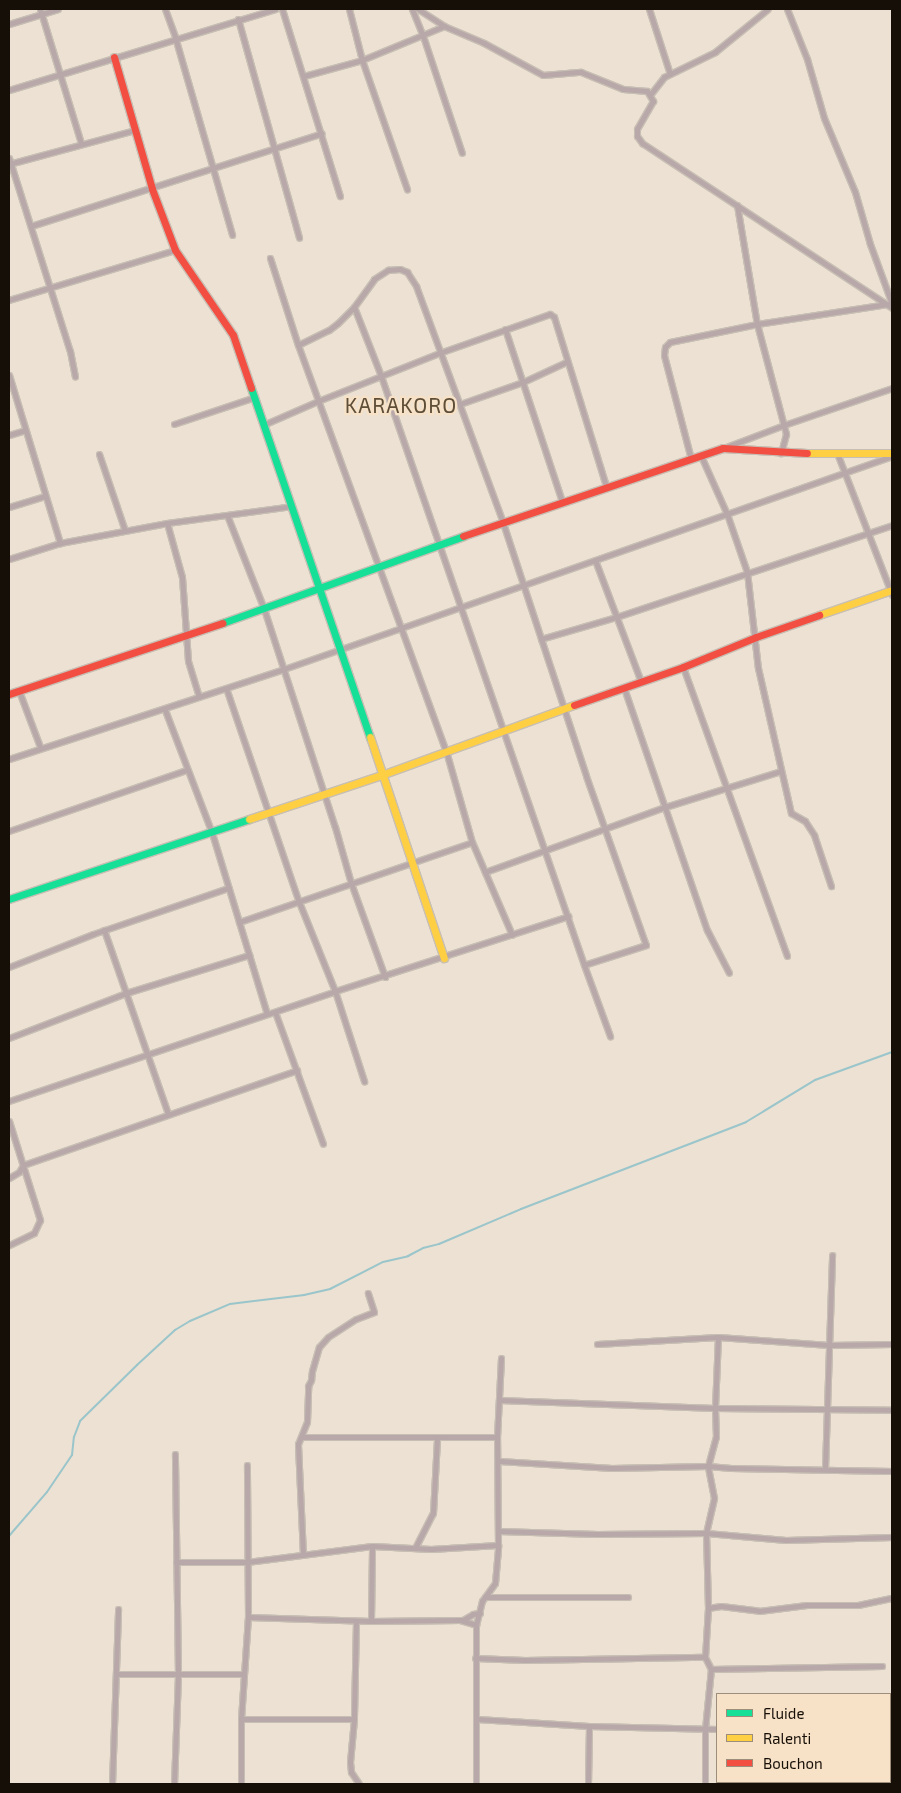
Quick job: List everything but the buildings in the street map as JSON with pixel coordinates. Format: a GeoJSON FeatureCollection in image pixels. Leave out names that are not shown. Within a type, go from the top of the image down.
{"type":"FeatureCollection","features":[{"type":"Feature","properties":{"kind":"street"},"geometry":{"type":"LineString","coordinates":[[9,24],[41,12],[58,9]]}},
{"type":"Feature","properties":{"kind":"street"},"geometry":{"type":"LineString","coordinates":[[165,9],[175,37],[232,235]]}},
{"type":"Feature","properties":{"kind":"street"},"geometry":{"type":"LineString","coordinates":[[9,90],[175,37],[275,9]]}},
{"type":"Feature","properties":{"kind":"street"},"geometry":{"type":"LineString","coordinates":[[282,9],[340,196]]}},
{"type":"Feature","properties":{"kind":"street"},"geometry":{"type":"LineString","coordinates":[[349,9],[362,60],[407,190]]}},
{"type":"Feature","properties":{"kind":"street"},"geometry":{"type":"LineString","coordinates":[[412,9],[423,36],[462,153]]}},
{"type":"Feature","properties":{"kind":"street"},"geometry":{"type":"LineString","coordinates":[[418,9],[444,26],[484,44],[542,75],[581,72],[623,89],[647,91],[653,101],[636,129],[637,136],[642,143],[889,304]]}},
{"type":"Feature","properties":{"kind":"street"},"geometry":{"type":"LineString","coordinates":[[649,9],[670,74]]}},
{"type":"Feature","properties":{"kind":"street"},"geometry":{"type":"LineString","coordinates":[[650,95],[659,81],[715,52],[768,9]]}},
{"type":"Feature","properties":{"kind":"street"},"geometry":{"type":"LineString","coordinates":[[787,9],[807,59],[824,118],[855,192],[889,304],[892,308]]}},
{"type":"Feature","properties":{"kind":"street"},"geometry":{"type":"LineString","coordinates":[[41,12],[81,143]]}},
{"type":"Feature","properties":{"kind":"street"},"geometry":{"type":"LineString","coordinates":[[238,19],[299,238]]}},
{"type":"Feature","properties":{"kind":"street"},"geometry":{"type":"LineString","coordinates":[[304,76],[362,60],[444,26]]}},
{"type":"Feature","properties":{"kind":"street"},"geometry":{"type":"LineString","coordinates":[[114,57],[152,189],[175,250],[233,335],[320,588],[339,650],[384,774],[411,862],[444,958]]}},
{"type":"Feature","properties":{"kind":"street"},"geometry":{"type":"LineString","coordinates":[[75,377],[70,351],[9,162],[135,130]]}},
{"type":"Feature","properties":{"kind":"street"},"geometry":{"type":"LineString","coordinates":[[31,226],[275,150],[322,133]]}},
{"type":"Feature","properties":{"kind":"street"},"geometry":{"type":"LineString","coordinates":[[737,205],[758,324],[786,434],[781,453]]}},
{"type":"Feature","properties":{"kind":"street"},"geometry":{"type":"LineString","coordinates":[[9,300],[49,286],[175,250]]}},
{"type":"Feature","properties":{"kind":"street"},"geometry":{"type":"LineString","coordinates":[[270,258],[298,345],[377,568],[402,627],[446,751],[472,842],[512,935]]}},
{"type":"Feature","properties":{"kind":"street"},"geometry":{"type":"LineString","coordinates":[[298,345],[329,330],[354,307],[374,279],[388,270],[400,269],[407,272],[416,286],[442,352],[503,523],[564,708],[646,945],[584,965]]}},
{"type":"Feature","properties":{"kind":"street"},"geometry":{"type":"LineString","coordinates":[[691,458],[664,355],[665,347],[670,342],[758,324],[889,304]]}},
{"type":"Feature","properties":{"kind":"street"},"geometry":{"type":"LineString","coordinates":[[354,307],[381,376],[610,1036]]}},
{"type":"Feature","properties":{"kind":"street"},"geometry":{"type":"LineString","coordinates":[[263,425],[442,352],[550,314],[554,317],[566,362],[606,486]]}},
{"type":"Feature","properties":{"kind":"street"},"geometry":{"type":"LineString","coordinates":[[505,329],[562,501]]}},
{"type":"Feature","properties":{"kind":"street"},"geometry":{"type":"LineString","coordinates":[[460,404],[523,382],[566,362]]}},
{"type":"Feature","properties":{"kind":"street"},"geometry":{"type":"LineString","coordinates":[[9,375],[60,544]]}},
{"type":"Feature","properties":{"kind":"street"},"geometry":{"type":"LineString","coordinates":[[9,694],[264,609],[562,501],[701,456],[784,424],[892,388]]}},
{"type":"Feature","properties":{"kind":"street"},"geometry":{"type":"LineString","coordinates":[[174,424],[255,397]]}},
{"type":"Feature","properties":{"kind":"street"},"geometry":{"type":"LineString","coordinates":[[9,435],[25,430]]}},
{"type":"Feature","properties":{"kind":"street"},"geometry":{"type":"LineString","coordinates":[[723,448],[781,453],[892,455]]}},
{"type":"Feature","properties":{"kind":"street"},"geometry":{"type":"LineString","coordinates":[[9,899],[212,833],[267,812],[384,774],[504,729],[683,667],[756,637],[892,592],[837,453]]}},
{"type":"Feature","properties":{"kind":"street"},"geometry":{"type":"LineString","coordinates":[[99,454],[125,531]]}},
{"type":"Feature","properties":{"kind":"street"},"geometry":{"type":"LineString","coordinates":[[9,759],[40,747],[165,710],[199,696],[339,650],[892,455]]}},
{"type":"Feature","properties":{"kind":"street"},"geometry":{"type":"LineString","coordinates":[[701,456],[727,514],[747,572],[756,637],[758,668],[791,813],[805,821],[814,835],[831,886]]}},
{"type":"Feature","properties":{"kind":"street"},"geometry":{"type":"LineString","coordinates":[[9,507],[45,496]]}},
{"type":"Feature","properties":{"kind":"street"},"geometry":{"type":"LineString","coordinates":[[9,558],[60,544],[167,523],[292,506]]}},
{"type":"Feature","properties":{"kind":"street"},"geometry":{"type":"LineString","coordinates":[[227,515],[264,609],[324,793],[351,883],[385,977]]}},
{"type":"Feature","properties":{"kind":"street"},"geometry":{"type":"LineString","coordinates":[[167,523],[182,577],[188,661],[199,696]]}},
{"type":"Feature","properties":{"kind":"street"},"geometry":{"type":"LineString","coordinates":[[541,639],[616,617],[892,525]]}},
{"type":"Feature","properties":{"kind":"street"},"geometry":{"type":"LineString","coordinates":[[595,560],[641,682]]}},
{"type":"Feature","properties":{"kind":"street"},"geometry":{"type":"LineString","coordinates":[[683,667],[787,956]]}},
{"type":"Feature","properties":{"kind":"street"},"geometry":{"type":"LineString","coordinates":[[226,688],[299,902],[335,991],[364,1081]]}},
{"type":"Feature","properties":{"kind":"street"},"geometry":{"type":"LineString","coordinates":[[624,688],[707,930],[729,974]]}},
{"type":"Feature","properties":{"kind":"street"},"geometry":{"type":"LineString","coordinates":[[19,691],[40,747]]}},
{"type":"Feature","properties":{"kind":"street"},"geometry":{"type":"LineString","coordinates":[[165,710],[186,770],[212,833],[267,1014]]}},
{"type":"Feature","properties":{"kind":"street"},"geometry":{"type":"LineString","coordinates":[[9,831],[186,770]]}},
{"type":"Feature","properties":{"kind":"street"},"geometry":{"type":"LineString","coordinates":[[486,872],[665,807],[781,771]]}},
{"type":"Feature","properties":{"kind":"street"},"geometry":{"type":"LineString","coordinates":[[239,922],[472,842]]}},
{"type":"Feature","properties":{"kind":"street"},"geometry":{"type":"LineString","coordinates":[[9,967],[104,930],[228,888]]}},
{"type":"Feature","properties":{"kind":"street"},"geometry":{"type":"LineString","coordinates":[[9,1101],[335,991],[385,977],[568,916]]}},
{"type":"Feature","properties":{"kind":"street"},"geometry":{"type":"LineString","coordinates":[[104,930],[168,1114]]}},
{"type":"Feature","properties":{"kind":"street"},"geometry":{"type":"LineString","coordinates":[[9,1038],[126,993],[249,955]]}},
{"type":"Feature","properties":{"kind":"street"},"geometry":{"type":"LineString","coordinates":[[275,1012],[323,1144]]}},
{"type":"Feature","properties":{"kind":"street"},"geometry":{"type":"LineString","coordinates":[[9,1178],[19,1172],[23,1165],[297,1070]]}},
{"type":"Feature","properties":{"kind":"street"},"geometry":{"type":"LineString","coordinates":[[9,1121],[40,1220],[34,1233],[9,1246]]}},
{"type":"Feature","properties":{"kind":"street"},"geometry":{"type":"LineString","coordinates":[[825,1469],[832,1255]]}},
{"type":"Feature","properties":{"kind":"street"},"geometry":{"type":"LineString","coordinates":[[303,1555],[298,1444],[307,1422],[308,1386],[312,1380],[312,1371],[319,1347],[328,1337],[356,1319],[374,1312],[368,1293]]}},
{"type":"Feature","properties":{"kind":"street"},"geometry":{"type":"LineString","coordinates":[[704,1784],[705,1729],[711,1669],[705,1658],[708,1608],[706,1533],[714,1498],[708,1466],[716,1437],[715,1408],[718,1337]]}},
{"type":"Feature","properties":{"kind":"street"},"geometry":{"type":"LineString","coordinates":[[597,1344],[718,1337],[829,1344],[892,1344]]}},
{"type":"Feature","properties":{"kind":"street"},"geometry":{"type":"LineString","coordinates":[[476,1784],[476,1625],[482,1601],[494,1583],[498,1545],[499,1461],[497,1437],[500,1358]]}},
{"type":"Feature","properties":{"kind":"street"},"geometry":{"type":"LineString","coordinates":[[499,1400],[715,1408],[892,1410]]}},
{"type":"Feature","properties":{"kind":"street"},"geometry":{"type":"LineString","coordinates":[[302,1437],[497,1437]]}},
{"type":"Feature","properties":{"kind":"street"},"geometry":{"type":"LineString","coordinates":[[415,1548],[433,1513],[437,1438]]}},
{"type":"Feature","properties":{"kind":"street"},"geometry":{"type":"LineString","coordinates":[[174,1784],[178,1674],[175,1454]]}},
{"type":"Feature","properties":{"kind":"street"},"geometry":{"type":"LineString","coordinates":[[499,1461],[612,1468],[708,1466],[892,1471]]}},
{"type":"Feature","properties":{"kind":"street"},"geometry":{"type":"LineString","coordinates":[[241,1784],[241,1720],[248,1618],[247,1465]]}},
{"type":"Feature","properties":{"kind":"street"},"geometry":{"type":"LineString","coordinates":[[498,1531],[597,1534],[706,1533],[786,1540],[892,1537]]}},
{"type":"Feature","properties":{"kind":"street"},"geometry":{"type":"LineString","coordinates":[[176,1562],[247,1562],[372,1546],[415,1548],[498,1545]]}},
{"type":"Feature","properties":{"kind":"street"},"geometry":{"type":"LineString","coordinates":[[371,1621],[372,1546]]}},
{"type":"Feature","properties":{"kind":"street"},"geometry":{"type":"LineString","coordinates":[[485,1596],[628,1597]]}},
{"type":"Feature","properties":{"kind":"street"},"geometry":{"type":"LineString","coordinates":[[708,1608],[721,1606],[759,1611],[807,1605],[858,1605],[892,1598]]}},
{"type":"Feature","properties":{"kind":"street"},"geometry":{"type":"LineString","coordinates":[[112,1784],[118,1609]]}},
{"type":"Feature","properties":{"kind":"street"},"geometry":{"type":"LineString","coordinates":[[463,1620],[473,1614],[480,1613]]}},
{"type":"Feature","properties":{"kind":"street"},"geometry":{"type":"LineString","coordinates":[[248,1618],[371,1621],[463,1620],[476,1625]]}},
{"type":"Feature","properties":{"kind":"street"},"geometry":{"type":"LineString","coordinates":[[356,1620],[354,1719],[350,1762],[351,1772],[359,1784]]}},
{"type":"Feature","properties":{"kind":"street"},"geometry":{"type":"LineString","coordinates":[[475,1658],[525,1660],[705,1658]]}},
{"type":"Feature","properties":{"kind":"street"},"geometry":{"type":"LineString","coordinates":[[711,1669],[882,1666]]}},
{"type":"Feature","properties":{"kind":"street"},"geometry":{"type":"LineString","coordinates":[[116,1674],[244,1674]]}},
{"type":"Feature","properties":{"kind":"street"},"geometry":{"type":"LineString","coordinates":[[241,1720],[354,1719]]}},
{"type":"Feature","properties":{"kind":"street"},"geometry":{"type":"LineString","coordinates":[[477,1719],[589,1726],[716,1729]]}},
{"type":"Feature","properties":{"kind":"street"},"geometry":{"type":"LineString","coordinates":[[588,1784],[589,1726]]}},
{"type":"Feature","properties":{"kind":"waterway"},"geometry":{"type":"LineString","coordinates":[[9,1536],[47,1492],[72,1455],[74,1437],[80,1421],[175,1330],[190,1321],[230,1304],[304,1295],[330,1289],[383,1262],[408,1256],[423,1248],[439,1244],[521,1209],[746,1122],[815,1080],[892,1052]]}},
{"type":"Feature","properties":{"kind":"traffic: fast"},"geometry":{"type":"LineString","coordinates":[[251,388],[370,737]]}},
{"type":"Feature","properties":{"kind":"traffic: fast"},"geometry":{"type":"LineString","coordinates":[[222,623],[463,536]]}},
{"type":"Feature","properties":{"kind":"traffic: fast"},"geometry":{"type":"LineString","coordinates":[[9,899],[249,819]]}},
{"type":"Feature","properties":{"kind":"traffic: slow"},"geometry":{"type":"LineString","coordinates":[[807,453],[892,453]]}},
{"type":"Feature","properties":{"kind":"traffic: slow"},"geometry":{"type":"LineString","coordinates":[[819,615],[892,590]]}},
{"type":"Feature","properties":{"kind":"traffic: slow"},"geometry":{"type":"LineString","coordinates":[[249,819],[384,774],[574,705]]}},
{"type":"Feature","properties":{"kind":"traffic: slow"},"geometry":{"type":"LineString","coordinates":[[370,737],[444,958]]}},
{"type":"Feature","properties":{"kind":"traffic: jam"},"geometry":{"type":"LineString","coordinates":[[114,57],[152,189],[175,250],[233,335],[251,388]]}},
{"type":"Feature","properties":{"kind":"traffic: jam"},"geometry":{"type":"LineString","coordinates":[[463,536],[723,448],[807,453]]}},
{"type":"Feature","properties":{"kind":"traffic: jam"},"geometry":{"type":"LineString","coordinates":[[574,705],[683,667],[756,637],[819,615]]}},
{"type":"Feature","properties":{"kind":"traffic: jam"},"geometry":{"type":"LineString","coordinates":[[9,694],[222,623]]}},
{"type":"Feature","properties":{"kind":"district","name":"KARAKORO"},"geometry":{"type":"Point","coordinates":[401,405]}}]}
